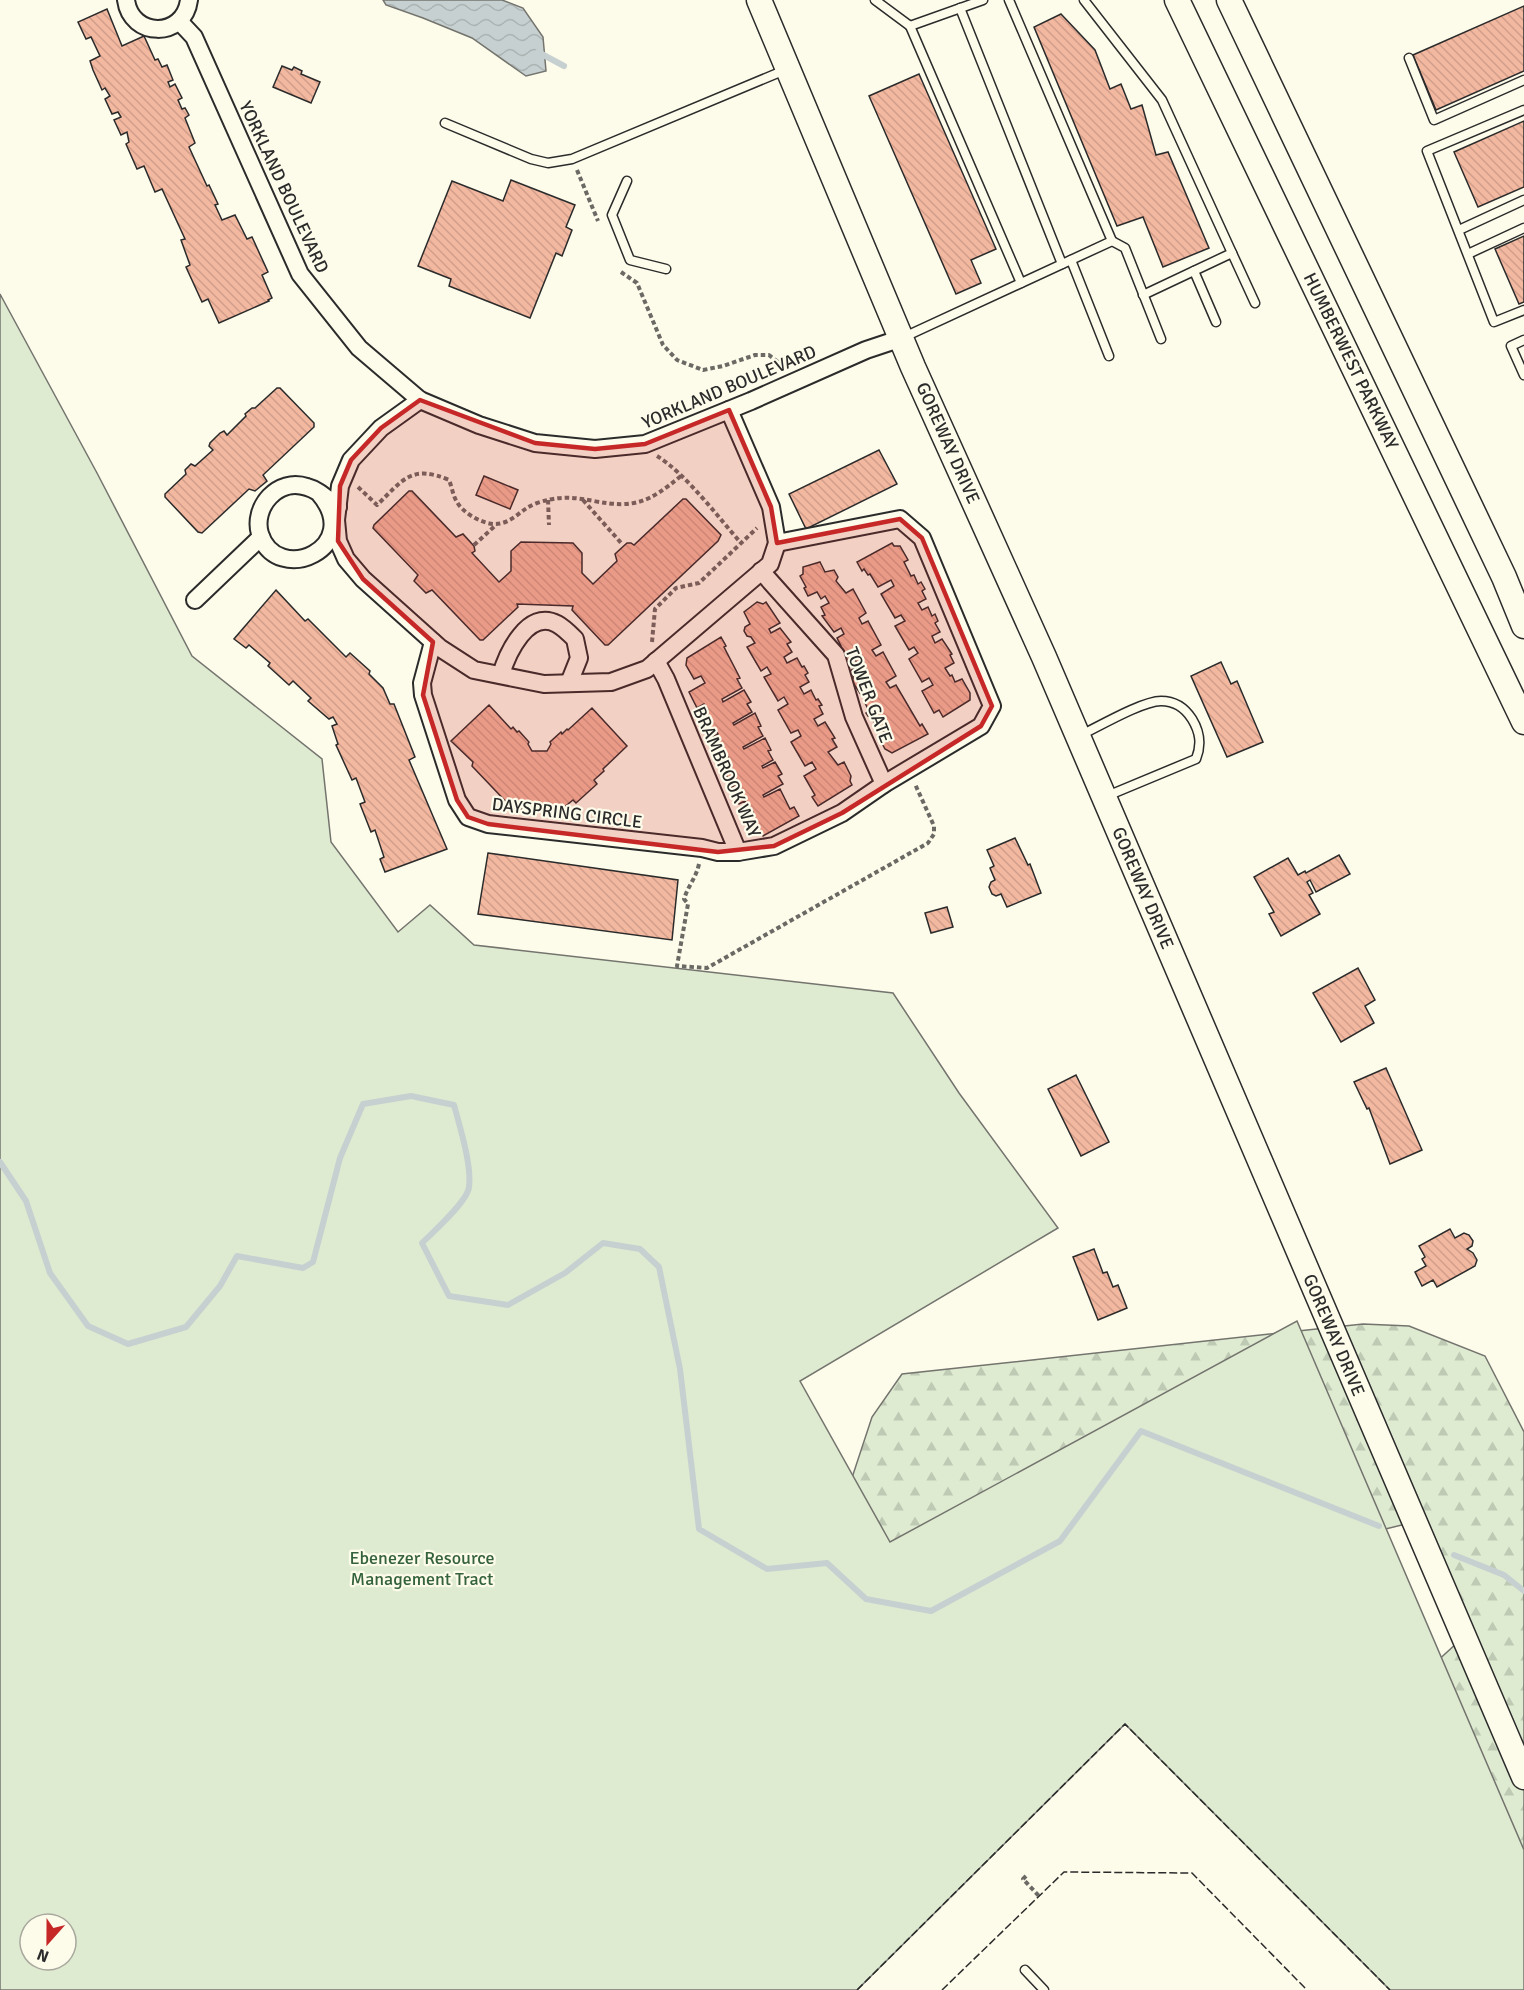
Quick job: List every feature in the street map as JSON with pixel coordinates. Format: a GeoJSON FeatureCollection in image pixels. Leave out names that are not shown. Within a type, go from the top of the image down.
{"type":"FeatureCollection","features":[{"type":"Feature","properties":{"kind":"street"},"geometry":{"type":"LineString","coordinates":[[126,0],[132,16],[139,23],[149,28],[159,29],[170,27],[179,21],[186,13],[189,0]]}},
{"type":"Feature","properties":{"kind":"street","name":"GOREWAY DRIVE"},"geometry":{"type":"LineString","coordinates":[[759,0],[902,338],[1078,736],[1524,1777]]}},
{"type":"Feature","properties":{"kind":"street","name":"HUMBERWEST PARKWAY"},"geometry":{"type":"LineString","coordinates":[[1177,0],[1524,722]]}},
{"type":"Feature","properties":{"kind":"street"},"geometry":{"type":"LineString","coordinates":[[1229,0],[1504,578],[1524,626]]}},
{"type":"Feature","properties":{"kind":"street","name":"YORKLAND BOULEVARD"},"geometry":{"type":"LineString","coordinates":[[179,21],[194,37],[300,274],[359,348],[420,400],[479,425],[535,443],[595,449],[638,445],[729,410],[866,350],[902,338]]}},
{"type":"Feature","properties":{"kind":"street"},"geometry":{"type":"LineString","coordinates":[[420,400],[381,428],[351,460],[340,486],[338,507],[338,540],[346,559],[363,579],[433,642],[474,670],[544,684],[611,682],[647,669],[654,652],[770,564],[777,543],[771,507],[729,410]]}},
{"type":"Feature","properties":{"kind":"street"},"geometry":{"type":"LineString","coordinates":[[338,507],[307,486],[292,485],[279,489],[268,497],[260,510],[258,524],[261,537],[270,550],[284,558],[300,560],[314,555],[338,531]]}},
{"type":"Feature","properties":{"kind":"street"},"geometry":{"type":"LineString","coordinates":[[319,493],[328,504],[333,518],[332,532],[326,544]]}},
{"type":"Feature","properties":{"kind":"street","name":"BRAMBROOK WAY"},"geometry":{"type":"LineString","coordinates":[[654,652],[738,852],[774,846],[842,813],[884,784],[981,726],[992,706],[922,538],[900,519],[777,543]]}},
{"type":"Feature","properties":{"kind":"street"},"geometry":{"type":"LineString","coordinates":[[195,600],[261,537]]}},
{"type":"Feature","properties":{"kind":"street","name":"TOWER GATE"},"geometry":{"type":"LineString","coordinates":[[761,571],[836,655],[854,717],[884,784]]}},
{"type":"Feature","properties":{"kind":"street"},"geometry":{"type":"LineString","coordinates":[[501,675],[506,659],[523,632],[538,621],[555,623],[575,639],[579,658],[569,683]]}},
{"type":"Feature","properties":{"kind":"street","name":"DAYSPRING CIRCLE"},"geometry":{"type":"LineString","coordinates":[[433,642],[422,683],[423,695],[457,800],[468,817],[488,825],[702,848],[718,852],[738,852]]}},
{"type":"Feature","properties":{"kind":"lane"},"geometry":{"type":"LineString","coordinates":[[875,0],[910,26],[1021,283]]}},
{"type":"Feature","properties":{"kind":"lane"},"geometry":{"type":"LineString","coordinates":[[910,26],[983,0]]}},
{"type":"Feature","properties":{"kind":"lane"},"geometry":{"type":"LineString","coordinates":[[1009,0],[1112,241],[1125,248],[1161,339]]}},
{"type":"Feature","properties":{"kind":"lane"},"geometry":{"type":"LineString","coordinates":[[1084,0],[1162,100],[1255,303]]}},
{"type":"Feature","properties":{"kind":"lane"},"geometry":{"type":"LineString","coordinates":[[960,8],[1062,264]]}},
{"type":"Feature","properties":{"kind":"lane"},"geometry":{"type":"LineString","coordinates":[[1409,58],[1434,120],[1524,80]]}},
{"type":"Feature","properties":{"kind":"lane"},"geometry":{"type":"LineString","coordinates":[[445,123],[531,159],[548,163],[572,159],[789,69]]}},
{"type":"Feature","properties":{"kind":"lane"},"geometry":{"type":"LineString","coordinates":[[1524,110],[1426,151],[1494,322],[1524,310]]}},
{"type":"Feature","properties":{"kind":"lane"},"geometry":{"type":"LineString","coordinates":[[627,180],[612,215],[630,260],[666,269]]}},
{"type":"Feature","properties":{"kind":"lane"},"geometry":{"type":"LineString","coordinates":[[1459,230],[1524,200]]}},
{"type":"Feature","properties":{"kind":"lane"},"geometry":{"type":"LineString","coordinates":[[1468,254],[1524,228]]}},
{"type":"Feature","properties":{"kind":"lane"},"geometry":{"type":"LineString","coordinates":[[902,338],[1112,241]]}},
{"type":"Feature","properties":{"kind":"lane"},"geometry":{"type":"LineString","coordinates":[[1143,295],[1232,253]]}},
{"type":"Feature","properties":{"kind":"lane"},"geometry":{"type":"LineString","coordinates":[[1071,260],[1109,356]]}},
{"type":"Feature","properties":{"kind":"lane"},"geometry":{"type":"LineString","coordinates":[[1194,271],[1216,322]]}},
{"type":"Feature","properties":{"kind":"lane"},"geometry":{"type":"LineString","coordinates":[[1524,340],[1511,346],[1524,375]]}},
{"type":"Feature","properties":{"kind":"lane"},"geometry":{"type":"LineString","coordinates":[[1078,736],[1144,705],[1160,701],[1176,704],[1188,712],[1197,727],[1200,750],[1196,759],[1104,797]]}},
{"type":"Feature","properties":{"kind":"lane"},"geometry":{"type":"LineString","coordinates":[[1025,1970],[1044,1990]]}},
{"type":"Feature","properties":{"kind":"path"},"geometry":{"type":"LineString","coordinates":[[572,159],[602,230]]}},
{"type":"Feature","properties":{"kind":"path"},"geometry":{"type":"LineString","coordinates":[[619,270],[637,283],[663,345],[677,360],[703,370],[755,355],[769,355],[778,362],[789,384]]}},
{"type":"Feature","properties":{"kind":"path"},"geometry":{"type":"LineString","coordinates":[[638,445],[665,461],[681,476],[741,543]]}},
{"type":"Feature","properties":{"kind":"path"},"geometry":{"type":"LineString","coordinates":[[345,474],[377,506],[407,476],[433,473],[449,480],[457,502],[466,511],[479,520],[497,524]]}},
{"type":"Feature","properties":{"kind":"path"},"geometry":{"type":"LineString","coordinates":[[474,545],[497,524],[508,521],[528,506],[565,497],[628,506],[662,492],[681,476]]}},
{"type":"Feature","properties":{"kind":"path"},"geometry":{"type":"LineString","coordinates":[[582,499],[622,544]]}},
{"type":"Feature","properties":{"kind":"path"},"geometry":{"type":"LineString","coordinates":[[548,500],[549,525]]}},
{"type":"Feature","properties":{"kind":"path"},"geometry":{"type":"LineString","coordinates":[[654,652],[655,609],[676,588],[699,583],[758,527],[773,518]]}},
{"type":"Feature","properties":{"kind":"path"},"geometry":{"type":"LineString","coordinates":[[702,848],[696,877],[687,888],[684,899],[688,904],[677,966],[707,968],[721,962],[928,843],[934,834],[934,826],[908,770]]}},
{"type":"Feature","properties":{"kind":"path"},"geometry":{"type":"LineString","coordinates":[[1026,1876],[1023,1879],[1039,1896]]}},
{"type":"Feature","properties":{"kind":"highlighted area"},"geometry":{"type":"Polygon","coordinates":[[[420,400],[535,443],[595,449],[645,444],[729,410],[771,507],[777,543],[900,519],[922,538],[992,706],[981,726],[842,813],[774,846],[718,852],[488,824],[468,817],[457,800],[423,695],[433,642],[363,579],[338,541],[340,486],[351,460],[381,428],[420,400]]]}},
{"type":"Feature","properties":{"kind":"green space","name":"Ebenezer Resource Management Tract"},"geometry":{"type":"Polygon","coordinates":[[[0,294],[97,473],[192,656],[322,759],[331,842],[398,932],[430,905],[474,945],[893,993],[959,1093],[1058,1228],[800,1381],[890,1542],[1297,1321],[1524,1850],[1524,1990],[1390,1990],[1125,1724],[857,1990],[0,1990],[0,294]]]}},
{"type":"Feature","properties":{"kind":"green space"},"geometry":{"type":"Polygon","coordinates":[[[0,1129],[845,1499],[872,1417],[902,1374],[1363,1324],[1409,1326],[1485,1356],[1524,1432],[1524,1990],[1283,1802],[1458,1642],[1414,1522],[1361,1535],[1146,1681],[0,1129]]]}},
{"type":"Feature","properties":{"kind":"water"},"geometry":{"type":"Polygon","coordinates":[[[383,0],[502,0],[523,8],[543,37],[546,71],[526,76],[472,38],[386,5],[383,0]]]}},
{"type":"Feature","properties":{"kind":"building"},"geometry":{"type":"Polygon","coordinates":[[[1524,6],[1524,71],[1436,110],[1413,55],[1524,6]]]}},
{"type":"Feature","properties":{"kind":"building"},"geometry":{"type":"Polygon","coordinates":[[[107,9],[122,46],[144,36],[155,60],[158,59],[162,67],[167,65],[173,80],[168,82],[170,87],[175,84],[182,98],[178,100],[182,109],[185,108],[189,115],[185,118],[195,143],[189,147],[218,204],[215,205],[222,220],[235,215],[247,239],[252,237],[268,272],[262,275],[272,298],[269,301],[219,323],[208,299],[202,302],[186,267],[190,265],[181,240],[185,239],[162,189],[155,192],[144,166],[137,169],[126,144],[129,142],[127,132],[121,135],[114,120],[121,117],[118,112],[112,114],[105,99],[110,96],[105,88],[102,90],[90,61],[100,56],[91,37],[86,39],[78,22],[107,9]]]}},
{"type":"Feature","properties":{"kind":"building"},"geometry":{"type":"Polygon","coordinates":[[[1061,14],[1095,50],[1110,89],[1121,84],[1131,109],[1142,105],[1156,155],[1168,152],[1209,248],[1163,267],[1143,217],[1117,226],[1034,27],[1061,14]]]}},
{"type":"Feature","properties":{"kind":"building"},"geometry":{"type":"Polygon","coordinates":[[[282,66],[292,70],[294,67],[302,71],[301,74],[320,82],[311,103],[273,87],[282,66]]]}},
{"type":"Feature","properties":{"kind":"building"},"geometry":{"type":"Polygon","coordinates":[[[919,74],[996,249],[971,260],[981,283],[956,294],[869,96],[919,74]]]}},
{"type":"Feature","properties":{"kind":"building"},"geometry":{"type":"Polygon","coordinates":[[[1524,121],[1524,187],[1478,207],[1454,152],[1524,121]]]}},
{"type":"Feature","properties":{"kind":"building"},"geometry":{"type":"Polygon","coordinates":[[[511,180],[575,205],[566,227],[572,230],[562,256],[556,253],[530,318],[449,286],[451,279],[418,266],[452,181],[503,201],[511,180]]]}},
{"type":"Feature","properties":{"kind":"building"},"geometry":{"type":"Polygon","coordinates":[[[1524,236],[1524,302],[1519,304],[1495,249],[1524,236]]]}},
{"type":"Feature","properties":{"kind":"building"},"geometry":{"type":"Polygon","coordinates":[[[280,388],[314,423],[314,427],[263,475],[267,481],[255,491],[249,489],[202,533],[198,532],[165,497],[165,494],[186,474],[185,470],[191,464],[195,466],[213,450],[209,446],[210,443],[220,433],[224,431],[227,435],[246,416],[245,414],[280,388]]]}},
{"type":"Feature","properties":{"kind":"building"},"geometry":{"type":"Polygon","coordinates":[[[879,450],[897,484],[806,529],[789,494],[879,450]]]}},
{"type":"Feature","properties":{"kind":"building"},"geometry":{"type":"Polygon","coordinates":[[[484,476],[518,490],[510,509],[476,495],[484,476]]]}},
{"type":"Feature","properties":{"kind":"building"},"geometry":{"type":"Polygon","coordinates":[[[409,491],[412,491],[456,537],[463,534],[474,546],[475,551],[472,553],[499,582],[511,571],[511,551],[521,542],[573,543],[582,553],[582,573],[593,584],[617,561],[615,554],[627,543],[634,545],[683,499],[686,499],[721,535],[718,541],[608,645],[605,645],[572,610],[573,606],[517,604],[518,607],[483,640],[480,640],[432,590],[426,593],[414,581],[418,575],[373,528],[409,491]]]}},
{"type":"Feature","properties":{"kind":"building"},"geometry":{"type":"Polygon","coordinates":[[[892,543],[894,546],[900,546],[908,560],[904,562],[911,576],[914,575],[918,584],[921,582],[925,589],[922,591],[926,599],[918,603],[922,610],[928,607],[932,616],[935,614],[938,621],[935,623],[940,632],[932,636],[935,643],[942,639],[952,654],[950,655],[954,663],[945,668],[955,682],[962,679],[970,693],[970,700],[943,717],[939,710],[934,713],[922,691],[933,685],[929,678],[922,682],[909,659],[918,653],[914,647],[909,650],[895,626],[905,621],[901,615],[895,618],[881,594],[894,586],[891,580],[878,587],[870,574],[868,575],[864,569],[862,571],[857,562],[892,543]]]}},
{"type":"Feature","properties":{"kind":"building"},"geometry":{"type":"Polygon","coordinates":[[[820,562],[825,572],[834,570],[838,577],[836,581],[846,593],[853,589],[866,613],[859,618],[862,624],[868,621],[881,645],[872,650],[876,656],[883,652],[896,676],[886,682],[890,688],[896,685],[920,726],[922,724],[928,734],[892,753],[885,749],[878,736],[884,733],[880,726],[877,727],[870,715],[866,713],[869,711],[865,703],[872,698],[869,692],[862,696],[851,680],[854,678],[850,671],[858,666],[855,659],[848,663],[837,648],[841,646],[837,638],[844,634],[841,628],[834,632],[822,616],[825,615],[821,607],[829,603],[825,596],[821,599],[817,592],[808,596],[804,588],[806,587],[800,576],[803,574],[803,567],[820,562]]]}},
{"type":"Feature","properties":{"kind":"building"},"geometry":{"type":"Polygon","coordinates":[[[276,590],[305,621],[308,619],[346,657],[350,653],[370,671],[369,674],[383,688],[390,704],[394,704],[415,757],[409,760],[447,849],[385,872],[380,859],[384,857],[375,830],[371,832],[360,804],[365,802],[356,778],[352,780],[336,745],[338,744],[332,726],[337,724],[333,717],[329,719],[308,701],[311,698],[293,681],[289,685],[268,666],[270,663],[249,645],[246,648],[234,639],[276,590]]]}},
{"type":"Feature","properties":{"kind":"building"},"geometry":{"type":"Polygon","coordinates":[[[757,602],[763,604],[766,602],[780,623],[769,629],[771,633],[780,628],[791,642],[787,644],[792,652],[784,657],[787,663],[797,658],[808,673],[805,675],[809,682],[800,687],[804,694],[811,690],[816,700],[818,699],[822,705],[819,706],[823,714],[814,719],[818,726],[825,722],[835,738],[832,739],[837,747],[828,752],[838,765],[844,762],[851,776],[852,785],[818,806],[812,797],[815,795],[804,776],[816,769],[812,762],[805,766],[791,742],[801,736],[798,730],[791,733],[778,710],[788,704],[784,697],[778,701],[764,677],[771,674],[767,667],[761,671],[747,647],[755,643],[744,631],[745,627],[750,624],[744,612],[757,602]]]}},
{"type":"Feature","properties":{"kind":"building"},"geometry":{"type":"Polygon","coordinates":[[[721,637],[740,678],[737,679],[742,688],[722,699],[723,702],[744,690],[751,702],[747,704],[752,712],[733,723],[734,725],[755,713],[763,736],[743,747],[744,749],[765,738],[773,760],[762,766],[763,768],[775,762],[782,774],[778,776],[783,784],[763,795],[764,797],[780,789],[790,809],[794,807],[799,816],[763,836],[761,832],[755,830],[748,818],[754,814],[751,808],[745,801],[739,804],[730,788],[738,783],[735,777],[729,780],[720,764],[729,759],[725,752],[719,756],[709,739],[718,734],[715,729],[708,732],[699,715],[708,710],[704,704],[697,708],[689,692],[705,683],[701,676],[694,679],[686,665],[687,658],[721,637]]]}},
{"type":"Feature","properties":{"kind":"building"},"geometry":{"type":"Polygon","coordinates":[[[1221,662],[1231,684],[1237,681],[1263,742],[1227,757],[1191,676],[1221,662]]]}},
{"type":"Feature","properties":{"kind":"building"},"geometry":{"type":"Polygon","coordinates":[[[489,705],[511,729],[513,727],[517,732],[519,731],[529,742],[532,751],[547,751],[550,742],[561,732],[562,734],[568,730],[592,708],[627,746],[594,780],[597,784],[576,803],[573,800],[557,813],[520,809],[518,812],[472,766],[473,762],[451,741],[489,705]]]}},
{"type":"Feature","properties":{"kind":"building"},"geometry":{"type":"Polygon","coordinates":[[[1015,838],[1028,865],[1030,864],[1041,893],[1007,907],[1001,894],[996,896],[992,894],[989,887],[995,880],[990,868],[994,866],[987,850],[1015,838]]]}},
{"type":"Feature","properties":{"kind":"building"},"geometry":{"type":"Polygon","coordinates":[[[488,853],[678,880],[672,940],[478,914],[488,853]]]}},
{"type":"Feature","properties":{"kind":"building"},"geometry":{"type":"Polygon","coordinates":[[[1339,855],[1350,874],[1316,892],[1310,880],[1307,882],[1313,893],[1309,895],[1320,914],[1281,936],[1269,914],[1274,912],[1254,877],[1288,858],[1298,875],[1339,855]]]}},
{"type":"Feature","properties":{"kind":"building"},"geometry":{"type":"Polygon","coordinates":[[[947,907],[953,927],[931,933],[925,913],[947,907]]]}},
{"type":"Feature","properties":{"kind":"building"},"geometry":{"type":"Polygon","coordinates":[[[1358,968],[1375,1000],[1365,1006],[1374,1023],[1341,1042],[1313,993],[1358,968]]]}},
{"type":"Feature","properties":{"kind":"building"},"geometry":{"type":"Polygon","coordinates":[[[1386,1068],[1422,1150],[1390,1164],[1369,1108],[1367,1109],[1354,1082],[1386,1068]]]}},
{"type":"Feature","properties":{"kind":"building"},"geometry":{"type":"Polygon","coordinates":[[[1076,1075],[1109,1142],[1081,1156],[1048,1089],[1076,1075]]]}},
{"type":"Feature","properties":{"kind":"building"},"geometry":{"type":"Polygon","coordinates":[[[1450,1229],[1455,1238],[1464,1233],[1469,1235],[1473,1241],[1472,1246],[1467,1249],[1477,1260],[1475,1266],[1437,1287],[1433,1280],[1422,1286],[1415,1272],[1426,1266],[1422,1259],[1425,1257],[1419,1246],[1450,1229]]]}},
{"type":"Feature","properties":{"kind":"building"},"geometry":{"type":"Polygon","coordinates":[[[1094,1249],[1103,1273],[1107,1272],[1113,1287],[1118,1285],[1127,1308],[1098,1320],[1073,1257],[1094,1249]]]}},
{"type":"Feature","properties":{"kind":"waterway"},"geometry":{"type":"LineString","coordinates":[[538,52],[564,66]]}},
{"type":"Feature","properties":{"kind":"waterway"},"geometry":{"type":"LineString","coordinates":[[0,1162],[26,1201],[50,1273],[88,1326],[128,1344],[186,1327],[220,1286],[237,1256],[303,1268],[313,1262],[340,1158],[363,1104],[411,1096],[454,1105],[467,1158],[469,1187],[457,1208],[422,1243],[449,1296],[508,1305],[565,1273],[603,1243],[640,1249],[659,1267],[680,1369],[699,1529],[767,1569],[827,1563],[866,1599],[931,1611],[1060,1541],[1141,1431],[1379,1526]]}},
{"type":"Feature","properties":{"kind":"waterway"},"geometry":{"type":"LineString","coordinates":[[1454,1555],[1504,1575],[1524,1591]]}},
{"type":"Feature","properties":{"kind":"fence"},"geometry":{"type":"LineString","coordinates":[[857,1990],[1125,1724],[1390,1990]]}},
{"type":"Feature","properties":{"kind":"fence"},"geometry":{"type":"LineString","coordinates":[[942,1990],[1064,1872],[1192,1873],[1307,1990]]}}]}
